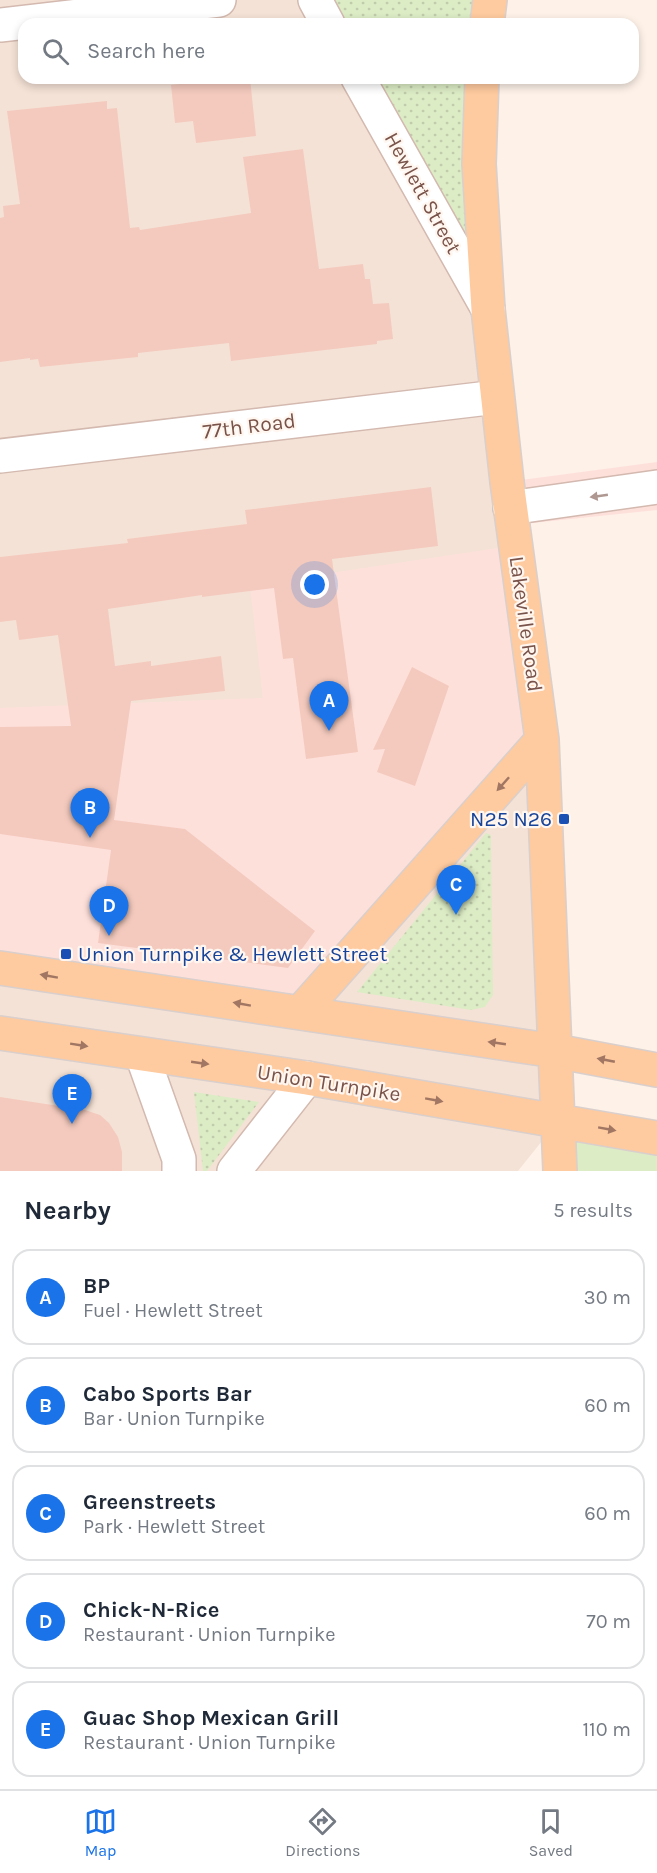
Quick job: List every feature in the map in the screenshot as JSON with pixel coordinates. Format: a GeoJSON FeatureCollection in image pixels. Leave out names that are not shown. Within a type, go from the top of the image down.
{"type":"FeatureCollection","features":[{"type":"Feature","properties":{"kind":"main road"},"geometry":{"type":"LineString","coordinates":[[488,18],[490,0]]}},
{"type":"Feature","properties":{"kind":"main road","name":"Lakeville Road"},"geometry":{"type":"LineString","coordinates":[[482,84],[479,164],[488,309],[510,508],[542,740],[560,1171]]}},
{"type":"Feature","properties":{"kind":"main road"},"geometry":{"type":"LineString","coordinates":[[300,1013],[542,740]]}},
{"type":"Feature","properties":{"kind":"main road"},"geometry":{"type":"LineString","coordinates":[[0,968],[555,1051],[657,1070]]}},
{"type":"Feature","properties":{"kind":"main road","name":"Union Turnpike"},"geometry":{"type":"LineString","coordinates":[[0,1033],[307,1078],[657,1138]]}},
{"type":"Feature","properties":{"kind":"street"},"geometry":{"type":"LineString","coordinates":[[61,18],[219,0]]}},
{"type":"Feature","properties":{"kind":"street"},"geometry":{"type":"LineString","coordinates":[[315,0],[325,18]]}},
{"type":"Feature","properties":{"kind":"street"},"geometry":{"type":"LineString","coordinates":[[0,25],[18,23]]}},
{"type":"Feature","properties":{"kind":"street","name":"Hewlett Street"},"geometry":{"type":"LineString","coordinates":[[361,84],[488,309]]}},
{"type":"Feature","properties":{"kind":"street","name":"77th Road"},"geometry":{"type":"LineString","coordinates":[[0,456],[497,397]]}},
{"type":"Feature","properties":{"kind":"street"},"geometry":{"type":"LineString","coordinates":[[510,508],[657,487]]}},
{"type":"Feature","properties":{"kind":"street"},"geometry":{"type":"LineString","coordinates":[[142,1055],[179,1159],[179,1171]]}},
{"type":"Feature","properties":{"kind":"street"},"geometry":{"type":"LineString","coordinates":[[234,1171],[307,1078]]}},
{"type":"Feature","properties":{"kind":"shaded area"},"geometry":{"type":"Polygon","coordinates":[[[0,0],[490,0],[488,18],[18,18],[18,84],[482,84],[558,1121],[518,1171],[0,1171],[0,0]]]}},
{"type":"Feature","properties":{"kind":"shaded area"},"geometry":{"type":"Polygon","coordinates":[[[657,462],[657,510],[513,525],[507,482],[657,462]]]}},
{"type":"Feature","properties":{"kind":"shaded area"},"geometry":{"type":"Polygon","coordinates":[[[511,546],[542,740],[300,1013],[0,968],[0,708],[263,698],[250,585],[511,546]]]}},
{"type":"Feature","properties":{"kind":"green space"},"geometry":{"type":"Polygon","coordinates":[[[315,0],[490,0],[488,18],[325,18],[315,0]]]}},
{"type":"Feature","properties":{"kind":"green space"},"geometry":{"type":"Polygon","coordinates":[[[361,84],[482,84],[488,309],[361,84]]]}},
{"type":"Feature","properties":{"kind":"green space"},"geometry":{"type":"Polygon","coordinates":[[[486,833],[491,835],[493,995],[485,1007],[471,1010],[357,992],[486,833]]]}},
{"type":"Feature","properties":{"kind":"green space"},"geometry":{"type":"Polygon","coordinates":[[[194,1092],[259,1102],[207,1171],[203,1171],[194,1092]]]}},
{"type":"Feature","properties":{"kind":"green space"},"geometry":{"type":"Polygon","coordinates":[[[559,1118],[657,1137],[657,1171],[560,1171],[559,1118]]]}},
{"type":"Feature","properties":{"kind":"building"},"geometry":{"type":"Polygon","coordinates":[[[251,84],[256,136],[196,143],[193,121],[175,123],[171,85],[251,84]]]}},
{"type":"Feature","properties":{"kind":"building"},"geometry":{"type":"Polygon","coordinates":[[[107,101],[107,109],[117,108],[130,228],[139,227],[140,230],[251,213],[243,157],[303,149],[319,269],[363,264],[365,279],[370,279],[373,304],[389,303],[393,339],[377,341],[377,344],[231,361],[229,343],[138,353],[138,357],[40,367],[38,359],[30,360],[30,358],[0,362],[0,218],[4,217],[3,206],[20,204],[7,111],[107,101]]]}},
{"type":"Feature","properties":{"kind":"building"},"geometry":{"type":"Polygon","coordinates":[[[431,487],[438,546],[332,559],[358,752],[306,759],[293,658],[283,659],[274,588],[202,597],[202,595],[108,609],[115,666],[151,661],[151,666],[221,656],[225,691],[131,701],[114,820],[185,829],[315,931],[288,968],[98,943],[111,850],[0,834],[0,727],[71,726],[58,635],[19,640],[16,620],[0,622],[0,557],[128,543],[127,539],[247,524],[245,510],[431,487]]]}},
{"type":"Feature","properties":{"kind":"building"},"geometry":{"type":"Polygon","coordinates":[[[412,667],[449,686],[415,786],[377,772],[385,749],[373,750],[412,667]]]}},
{"type":"Feature","properties":{"kind":"building"},"geometry":{"type":"Polygon","coordinates":[[[0,1097],[85,1110],[100,1115],[109,1123],[118,1137],[122,1152],[122,1171],[0,1171],[0,1097]]]}},
{"type":"Feature","properties":{"kind":"place","name":"BP"},"geometry":{"type":"Point","coordinates":[329,731]}},
{"type":"Feature","properties":{"kind":"place","name":"N25 N26"},"geometry":{"type":"Point","coordinates":[564,819]}},
{"type":"Feature","properties":{"kind":"place","name":"Cabo Sports Bar"},"geometry":{"type":"Point","coordinates":[90,838]}},
{"type":"Feature","properties":{"kind":"place","name":"Greenstreets"},"geometry":{"type":"Point","coordinates":[456,915]}},
{"type":"Feature","properties":{"kind":"place","name":"Chick-N-Rice"},"geometry":{"type":"Point","coordinates":[109,936]}},
{"type":"Feature","properties":{"kind":"place","name":"Union Turnpike & Hewlett Street"},"geometry":{"type":"Point","coordinates":[66,954]}},
{"type":"Feature","properties":{"kind":"place","name":"Guac Shop Mexican Grill"},"geometry":{"type":"Point","coordinates":[72,1124]}}]}
